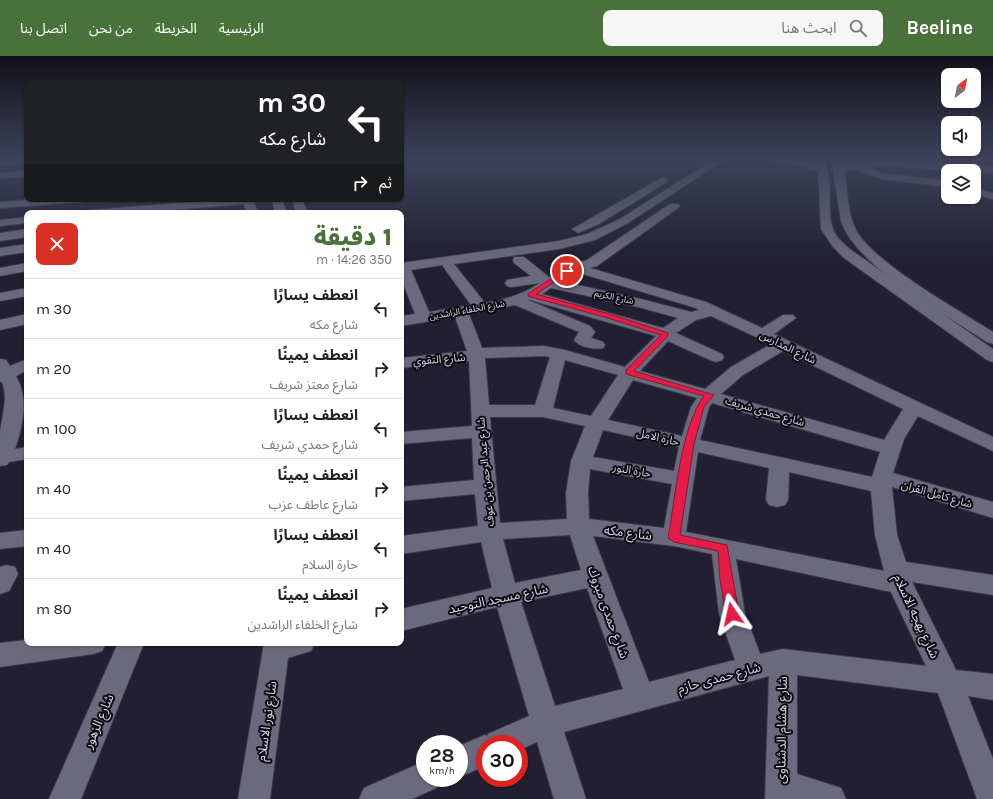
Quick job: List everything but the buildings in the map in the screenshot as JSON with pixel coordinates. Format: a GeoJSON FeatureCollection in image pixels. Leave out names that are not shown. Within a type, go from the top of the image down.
{"type":"FeatureCollection","features":[{"type":"Feature","properties":{"kind":"street"},"geometry":{"type":"LineString","coordinates":[[404,263],[549,237],[575,230],[595,222],[643,193]]}},
{"type":"Feature","properties":{"kind":"street"},"geometry":{"type":"LineString","coordinates":[[404,263],[445,261],[559,245],[591,237],[624,221],[665,193]]}},
{"type":"Feature","properties":{"kind":"street"},"geometry":{"type":"LineString","coordinates":[[823,193],[826,222],[831,236],[837,244],[849,255],[906,297],[993,357]]}},
{"type":"Feature","properties":{"kind":"street"},"geometry":{"type":"LineString","coordinates":[[842,193],[847,224],[854,238],[870,255],[993,339]]}},
{"type":"Feature","properties":{"kind":"street"},"geometry":{"type":"LineString","coordinates":[[981,193],[993,196]]}},
{"type":"Feature","properties":{"kind":"street"},"geometry":{"type":"LineString","coordinates":[[0,205],[43,202],[46,210]]}},
{"type":"Feature","properties":{"kind":"street"},"geometry":{"type":"LineString","coordinates":[[124,210],[217,205],[242,210]]}},
{"type":"Feature","properties":{"kind":"street","name":"شارع الخلفاء الراشدين"},"geometry":{"type":"LineString","coordinates":[[404,320],[471,310],[516,301],[530,295],[546,280],[592,263],[674,206]]}},
{"type":"Feature","properties":{"kind":"street"},"geometry":{"type":"LineString","coordinates":[[0,223],[24,220]]}},
{"type":"Feature","properties":{"kind":"street"},"geometry":{"type":"LineString","coordinates":[[0,237],[24,233]]}},
{"type":"Feature","properties":{"kind":"street"},"geometry":{"type":"LineString","coordinates":[[0,252],[24,248]]}},
{"type":"Feature","properties":{"kind":"street","name":"شارع الكريم"},"geometry":{"type":"LineString","coordinates":[[519,260],[546,280],[639,302],[691,317]]}},
{"type":"Feature","properties":{"kind":"street","name":"شارع عبد الرحمن بن عوف"},"geometry":{"type":"LineString","coordinates":[[445,261],[471,310],[476,354],[485,486],[490,532],[506,595],[570,799]]}},
{"type":"Feature","properties":{"kind":"street"},"geometry":{"type":"LineString","coordinates":[[0,272],[24,268]]}},
{"type":"Feature","properties":{"kind":"street"},"geometry":{"type":"LineString","coordinates":[[404,268],[424,317]]}},
{"type":"Feature","properties":{"kind":"street","name":"شارع المدارس"},"geometry":{"type":"LineString","coordinates":[[576,268],[694,303],[764,334],[993,445]]}},
{"type":"Feature","properties":{"kind":"street"},"geometry":{"type":"LineString","coordinates":[[512,283],[546,280]]}},
{"type":"Feature","properties":{"kind":"street"},"geometry":{"type":"LineString","coordinates":[[0,297],[24,293]]}},
{"type":"Feature","properties":{"kind":"street"},"geometry":{"type":"LineString","coordinates":[[530,295],[611,316],[666,334],[716,357]]}},
{"type":"Feature","properties":{"kind":"street"},"geometry":{"type":"LineString","coordinates":[[906,297],[927,295]]}},
{"type":"Feature","properties":{"kind":"street"},"geometry":{"type":"LineString","coordinates":[[516,301],[585,329],[587,332],[582,340],[597,344]]}},
{"type":"Feature","properties":{"kind":"street","name":"شارع حمدى مبروك"},"geometry":{"type":"LineString","coordinates":[[641,698],[578,526],[577,492],[581,461],[596,423],[629,372],[666,334],[681,322],[691,317],[711,311]]}},
{"type":"Feature","properties":{"kind":"street"},"geometry":{"type":"LineString","coordinates":[[764,334],[788,318]]}},
{"type":"Feature","properties":{"kind":"street"},"geometry":{"type":"LineString","coordinates":[[0,325],[24,320]]}},
{"type":"Feature","properties":{"kind":"street"},"geometry":{"type":"LineString","coordinates":[[674,538],[689,444],[700,407],[709,395],[737,371],[783,344]]}},
{"type":"Feature","properties":{"kind":"street","name":"شارع حمدي شريف"},"geometry":{"type":"LineString","coordinates":[[476,354],[544,351],[559,353],[890,448]]}},
{"type":"Feature","properties":{"kind":"street"},"geometry":{"type":"LineString","coordinates":[[543,411],[559,353]]}},
{"type":"Feature","properties":{"kind":"street","name":"شارع التقوي"},"geometry":{"type":"LineString","coordinates":[[404,363],[476,354]]}},
{"type":"Feature","properties":{"kind":"street"},"geometry":{"type":"LineString","coordinates":[[24,365],[2,371],[14,389],[14,403],[11,427],[1,458],[24,454]]}},
{"type":"Feature","properties":{"kind":"street","name":"شارع بهجه الاسلام"},"geometry":{"type":"LineString","coordinates":[[914,408],[890,448],[881,482],[886,535],[898,577],[947,680],[992,795]]}},
{"type":"Feature","properties":{"kind":"street","name":"حارة الامل"},"geometry":{"type":"LineString","coordinates":[[404,437],[481,421],[543,411],[779,464],[881,482]]}},
{"type":"Feature","properties":{"kind":"street","name":"حارة النور"},"geometry":{"type":"LineString","coordinates":[[581,461],[683,479]]}},
{"type":"Feature","properties":{"kind":"street"},"geometry":{"type":"LineString","coordinates":[[777,500],[779,464]]}},
{"type":"Feature","properties":{"kind":"street","name":"شارع كامل الفران"},"geometry":{"type":"LineString","coordinates":[[881,482],[993,510]]}},
{"type":"Feature","properties":{"kind":"street"},"geometry":{"type":"LineString","coordinates":[[404,494],[485,486]]}},
{"type":"Feature","properties":{"kind":"street","name":"شارع مكه"},"geometry":{"type":"LineString","coordinates":[[404,545],[490,532],[578,526],[674,538],[723,548],[898,577],[993,585]]}},
{"type":"Feature","properties":{"kind":"street"},"geometry":{"type":"LineString","coordinates":[[0,541],[24,538]]}},
{"type":"Feature","properties":{"kind":"street"},"geometry":{"type":"LineString","coordinates":[[723,548],[726,580],[732,614],[751,668]]}},
{"type":"Feature","properties":{"kind":"street","name":"شارع مسجد التوحيد"},"geometry":{"type":"LineString","coordinates":[[404,619],[506,595],[596,577]]}},
{"type":"Feature","properties":{"kind":"street"},"geometry":{"type":"LineString","coordinates":[[0,655],[70,646]]}},
{"type":"Feature","properties":{"kind":"street","name":"شارع الزهور"},"geometry":{"type":"LineString","coordinates":[[65,799],[130,646]]}},
{"type":"Feature","properties":{"kind":"street","name":"شارع نور الاسلام"},"geometry":{"type":"LineString","coordinates":[[254,799],[285,646]]}},
{"type":"Feature","properties":{"kind":"street","name":"شارع حمدى حازم"},"geometry":{"type":"LineString","coordinates":[[519,735],[545,723],[751,668],[783,662],[947,680],[993,687]]}},
{"type":"Feature","properties":{"kind":"street","name":"شارع هشام الدشناوى"},"geometry":{"type":"LineString","coordinates":[[780,792],[783,662]]}},
{"type":"Feature","properties":{"kind":"street"},"geometry":{"type":"LineString","coordinates":[[375,799],[416,781]]}},
{"type":"Feature","properties":{"kind":"street"},"geometry":{"type":"LineString","coordinates":[[780,792],[830,799]]}},
{"type":"Feature","properties":{"kind":"route"},"geometry":{"type":"LineString","coordinates":[[567,271],[540,290],[530,295],[611,316],[666,334],[629,372],[709,395],[700,407],[689,444],[674,538],[723,548],[726,580],[732,614]]}}]}
